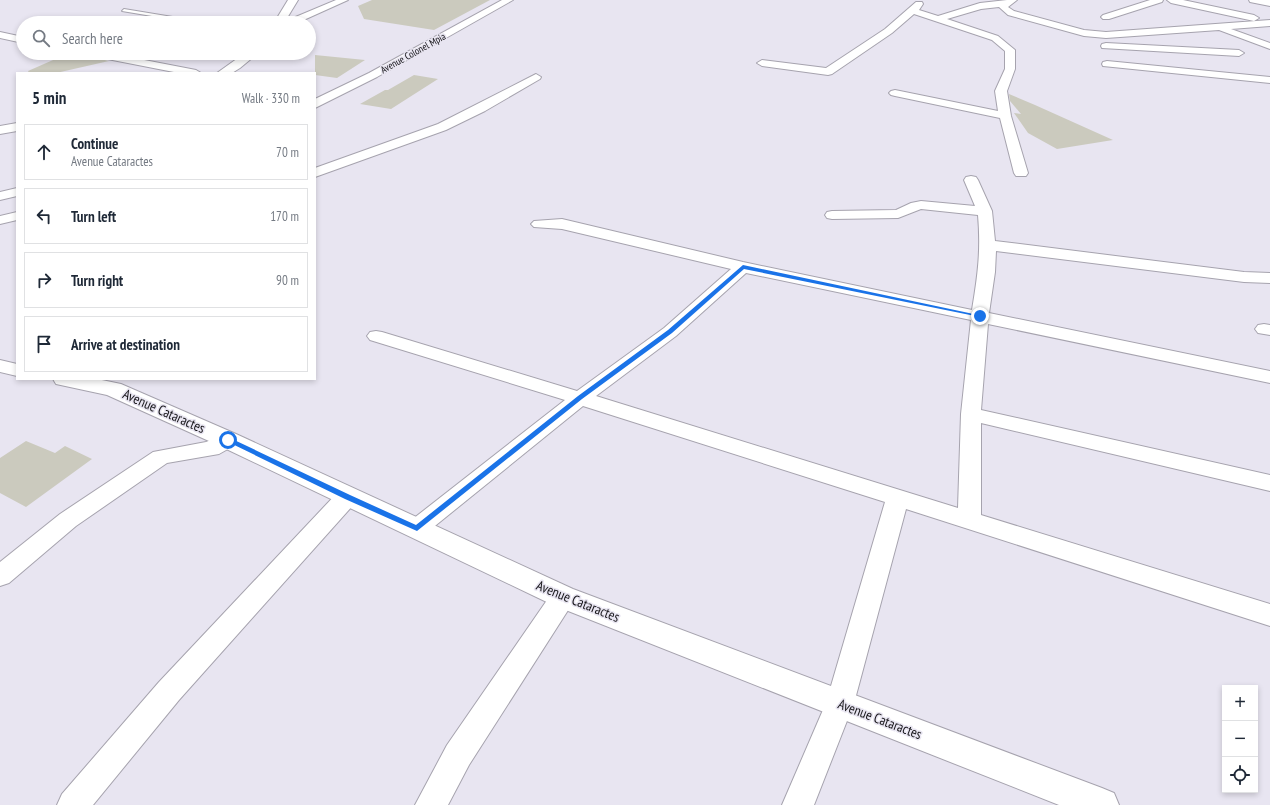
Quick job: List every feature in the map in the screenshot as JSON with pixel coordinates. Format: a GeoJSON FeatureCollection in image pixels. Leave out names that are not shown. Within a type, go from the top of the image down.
{"type":"FeatureCollection","features":[{"type":"Feature","properties":{"kind":"street"},"geometry":{"type":"LineString","coordinates":[[283,16],[293,0]]}},
{"type":"Feature","properties":{"kind":"street"},"geometry":{"type":"LineString","coordinates":[[306,16],[344,0]]}},
{"type":"Feature","properties":{"kind":"street","name":"Avenue Colonel Mpia"},"geometry":{"type":"LineString","coordinates":[[316,104],[373,75],[509,0]]}},
{"type":"Feature","properties":{"kind":"street"},"geometry":{"type":"LineString","coordinates":[[1106,17],[1159,0]]}},
{"type":"Feature","properties":{"kind":"street"},"geometry":{"type":"LineString","coordinates":[[1171,0],[1270,22]]}},
{"type":"Feature","properties":{"kind":"street"},"geometry":{"type":"LineString","coordinates":[[1253,0],[1270,3]]}},
{"type":"Feature","properties":{"kind":"street"},"geometry":{"type":"LineString","coordinates":[[938,18],[980,6],[1010,2]]}},
{"type":"Feature","properties":{"kind":"street"},"geometry":{"type":"LineString","coordinates":[[1010,2],[1003,7],[1011,13],[1102,40],[1240,53]]}},
{"type":"Feature","properties":{"kind":"street"},"geometry":{"type":"LineString","coordinates":[[762,64],[828,72],[884,33],[916,7],[938,18],[995,38],[1010,50],[1010,70],[1001,91],[1005,116],[1021,173]]}},
{"type":"Feature","properties":{"kind":"street"},"geometry":{"type":"LineString","coordinates":[[1102,40],[1270,22]]}},
{"type":"Feature","properties":{"kind":"street"},"geometry":{"type":"LineString","coordinates":[[1217,27],[1270,46]]}},
{"type":"Feature","properties":{"kind":"street"},"geometry":{"type":"LineString","coordinates":[[0,35],[16,38]]}},
{"type":"Feature","properties":{"kind":"street"},"geometry":{"type":"LineString","coordinates":[[1102,40],[1108,69],[1270,80]]}},
{"type":"Feature","properties":{"kind":"street"},"geometry":{"type":"LineString","coordinates":[[128,60],[191,72]]}},
{"type":"Feature","properties":{"kind":"street"},"geometry":{"type":"LineString","coordinates":[[225,72],[243,60]]}},
{"type":"Feature","properties":{"kind":"street"},"geometry":{"type":"LineString","coordinates":[[316,173],[442,127],[481,108],[536,77]]}},
{"type":"Feature","properties":{"kind":"street"},"geometry":{"type":"LineString","coordinates":[[896,93],[1005,116]]}},
{"type":"Feature","properties":{"kind":"street"},"geometry":{"type":"LineString","coordinates":[[0,130],[16,127]]}},
{"type":"Feature","properties":{"kind":"street"},"geometry":{"type":"LineString","coordinates":[[969,520],[971,414],[980,316],[987,272],[988,246],[985,211],[971,180]]}},
{"type":"Feature","properties":{"kind":"street"},"geometry":{"type":"LineString","coordinates":[[0,196],[16,192]]}},
{"type":"Feature","properties":{"kind":"street"},"geometry":{"type":"LineString","coordinates":[[832,215],[898,214],[921,205],[985,211]]}},
{"type":"Feature","properties":{"kind":"street"},"geometry":{"type":"LineString","coordinates":[[0,220],[16,216]]}},
{"type":"Feature","properties":{"kind":"street"},"geometry":{"type":"LineString","coordinates":[[539,224],[562,224],[743,267],[1270,377]]}},
{"type":"Feature","properties":{"kind":"street"},"geometry":{"type":"LineString","coordinates":[[988,246],[1244,277],[1270,278]]}},
{"type":"Feature","properties":{"kind":"street"},"geometry":{"type":"LineString","coordinates":[[417,528],[580,398],[670,332],[743,267]]}},
{"type":"Feature","properties":{"kind":"street"},"geometry":{"type":"LineString","coordinates":[[376,336],[898,497],[1270,615]]}},
{"type":"Feature","properties":{"kind":"street"},"geometry":{"type":"LineString","coordinates":[[0,366],[16,370]]}},
{"type":"Feature","properties":{"kind":"street","name":"Avenue Cataractes"},"geometry":{"type":"LineString","coordinates":[[69,380],[113,389],[228,440],[563,597],[1102,805]]}},
{"type":"Feature","properties":{"kind":"street"},"geometry":{"type":"LineString","coordinates":[[971,414],[1270,483]]}},
{"type":"Feature","properties":{"kind":"street"},"geometry":{"type":"LineString","coordinates":[[0,576],[68,520],[161,457],[211,449],[228,440]]}},
{"type":"Feature","properties":{"kind":"street"},"geometry":{"type":"LineString","coordinates":[[73,805],[169,691],[347,497]]}},
{"type":"Feature","properties":{"kind":"street"},"geometry":{"type":"LineString","coordinates":[[798,805],[840,703],[898,497]]}},
{"type":"Feature","properties":{"kind":"street"},"geometry":{"type":"LineString","coordinates":[[431,805],[458,755],[563,597]]}},
{"type":"Feature","properties":{"kind":"lane"},"geometry":{"type":"LineString","coordinates":[[124,10],[160,16]]}},
{"type":"Feature","properties":{"kind":"building"},"geometry":{"type":"Polygon","coordinates":[[[372,0],[490,0],[434,30],[364,19],[358,6],[372,0]]]}},
{"type":"Feature","properties":{"kind":"building"},"geometry":{"type":"Polygon","coordinates":[[[316,55],[365,60],[337,78],[316,75],[316,55]]]}},
{"type":"Feature","properties":{"kind":"building"},"geometry":{"type":"Polygon","coordinates":[[[53,60],[109,61],[60,72],[28,71],[53,60]]]}},
{"type":"Feature","properties":{"kind":"building"},"geometry":{"type":"Polygon","coordinates":[[[414,75],[438,79],[391,109],[360,104],[385,90],[388,90],[414,75]]]}},
{"type":"Feature","properties":{"kind":"building"},"geometry":{"type":"Polygon","coordinates":[[[1009,94],[1113,140],[1057,149],[1028,133],[1014,113],[1021,114],[1010,101],[1009,94]]]}},
{"type":"Feature","properties":{"kind":"building"},"geometry":{"type":"Polygon","coordinates":[[[26,441],[55,453],[65,446],[92,459],[26,507],[0,493],[0,458],[26,441]]]}},
{"type":"Feature","properties":{"kind":"route"},"geometry":{"type":"LineString","coordinates":[[228,440],[347,497],[417,528],[580,398],[670,332],[743,267],[980,316]]}}]}
